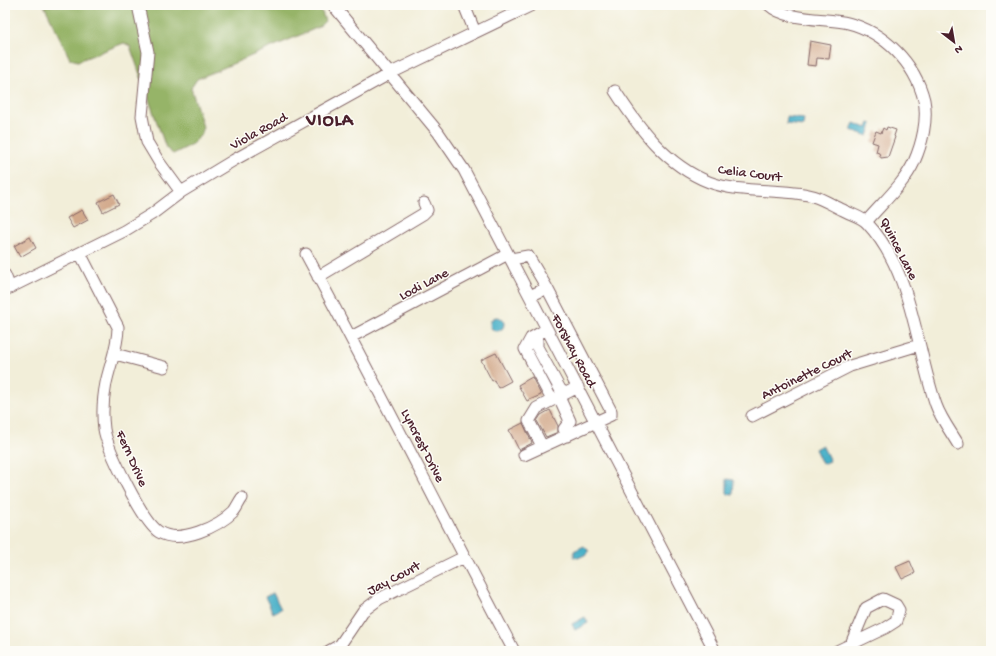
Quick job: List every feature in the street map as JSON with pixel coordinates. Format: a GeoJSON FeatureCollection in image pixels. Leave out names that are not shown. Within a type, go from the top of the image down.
{"type":"FeatureCollection","features":[{"type":"Feature","properties":{"kind":"street","name":"Forshay Road"},"geometry":{"type":"LineString","coordinates":[[333,5],[454,152],[510,256],[716,651]]}},
{"type":"Feature","properties":{"kind":"street"},"geometry":{"type":"LineString","coordinates":[[464,5],[475,32]]}},
{"type":"Feature","properties":{"kind":"street","name":"Viola Road"},"geometry":{"type":"LineString","coordinates":[[8,289],[124,231],[152,214],[180,192],[234,160],[389,74],[532,5]]}},
{"type":"Feature","properties":{"kind":"street","name":"Quince Lane"},"geometry":{"type":"LineString","coordinates":[[769,5],[774,10],[791,15],[833,20],[868,29],[898,52],[911,69],[924,100],[925,124],[920,147],[913,164],[904,178],[866,222],[889,254],[904,287],[936,406],[958,444]]}},
{"type":"Feature","properties":{"kind":"street"},"geometry":{"type":"LineString","coordinates":[[139,10],[148,52],[142,116],[147,142],[180,192]]}},
{"type":"Feature","properties":{"kind":"street","name":"Celia Court"},"geometry":{"type":"LineString","coordinates":[[615,91],[650,139],[668,158],[684,170],[710,182],[738,188],[773,190],[814,196],[866,222]]}},
{"type":"Feature","properties":{"kind":"street"},"geometry":{"type":"LineString","coordinates":[[318,277],[423,214],[427,210],[424,203]]}},
{"type":"Feature","properties":{"kind":"street","name":"Fern Drive"},"geometry":{"type":"LineString","coordinates":[[80,253],[118,327],[118,338],[115,354],[106,383],[103,407],[104,430],[121,471],[151,525],[160,532],[170,536],[185,537],[223,519],[234,510],[242,498]]}},
{"type":"Feature","properties":{"kind":"street","name":"Lyncrest Drive"},"geometry":{"type":"LineString","coordinates":[[306,254],[351,337],[514,651]]}},
{"type":"Feature","properties":{"kind":"street"},"geometry":{"type":"LineString","coordinates":[[510,256],[528,256],[547,288],[611,411],[611,415],[596,423],[524,455]]}},
{"type":"Feature","properties":{"kind":"street","name":"Lodi Lane"},"geometry":{"type":"LineString","coordinates":[[351,337],[510,256]]}},
{"type":"Feature","properties":{"kind":"street"},"geometry":{"type":"LineString","coordinates":[[5,275],[8,289]]}},
{"type":"Feature","properties":{"kind":"street"},"geometry":{"type":"LineString","coordinates":[[530,296],[547,288]]}},
{"type":"Feature","properties":{"kind":"street"},"geometry":{"type":"LineString","coordinates":[[547,329],[537,335],[537,347],[560,390],[559,397],[570,421],[564,429],[567,436]]}},
{"type":"Feature","properties":{"kind":"street","name":"Antoinette Court"},"geometry":{"type":"LineString","coordinates":[[752,416],[850,366],[919,345]]}},
{"type":"Feature","properties":{"kind":"street"},"geometry":{"type":"LineString","coordinates":[[115,354],[164,367]]}},
{"type":"Feature","properties":{"kind":"street"},"geometry":{"type":"LineString","coordinates":[[542,446],[529,421],[538,408],[578,387]]}},
{"type":"Feature","properties":{"kind":"street","name":"Jay Court"},"geometry":{"type":"LineString","coordinates":[[329,651],[340,645],[363,611],[379,599],[464,557]]}},
{"type":"Feature","properties":{"kind":"street"},"geometry":{"type":"LineString","coordinates":[[837,651],[885,628],[896,621],[899,610],[896,605],[883,599],[879,599],[866,608],[851,644]]}},
{"type":"Feature","properties":{"kind":"green space"},"geometry":{"type":"Polygon","coordinates":[[[44,5],[316,5],[322,12],[325,21],[319,27],[197,79],[191,88],[203,127],[202,134],[191,145],[173,154],[166,148],[130,46],[124,43],[78,61],[70,59],[44,5]]]}},
{"type":"Feature","properties":{"kind":"water"},"geometry":{"type":"Polygon","coordinates":[[[787,117],[804,119],[803,126],[786,124],[787,117]]]}},
{"type":"Feature","properties":{"kind":"water"},"geometry":{"type":"Polygon","coordinates":[[[854,123],[867,128],[869,123],[872,124],[868,136],[851,130],[854,123]]]}},
{"type":"Feature","properties":{"kind":"water"},"geometry":{"type":"Polygon","coordinates":[[[494,317],[500,317],[504,321],[504,327],[500,331],[494,331],[490,327],[490,321],[494,317]]]}},
{"type":"Feature","properties":{"kind":"water"},"geometry":{"type":"Polygon","coordinates":[[[822,445],[830,461],[822,464],[815,449],[822,445]]]}},
{"type":"Feature","properties":{"kind":"water"},"geometry":{"type":"Polygon","coordinates":[[[727,479],[734,480],[733,495],[727,494],[727,479]]]}},
{"type":"Feature","properties":{"kind":"water"},"geometry":{"type":"Polygon","coordinates":[[[584,546],[589,551],[587,554],[578,558],[574,557],[574,551],[584,546]]]}},
{"type":"Feature","properties":{"kind":"water"},"geometry":{"type":"Polygon","coordinates":[[[273,593],[281,609],[273,613],[265,597],[273,593]]]}},
{"type":"Feature","properties":{"kind":"water"},"geometry":{"type":"Polygon","coordinates":[[[585,617],[588,623],[575,630],[572,624],[585,617]]]}},
{"type":"Feature","properties":{"kind":"building"},"geometry":{"type":"Polygon","coordinates":[[[810,41],[831,45],[829,59],[817,58],[816,66],[807,65],[810,41]]]}},
{"type":"Feature","properties":{"kind":"building"},"geometry":{"type":"Polygon","coordinates":[[[887,127],[896,130],[895,137],[888,157],[881,158],[879,153],[876,152],[878,144],[872,142],[876,131],[881,133],[883,128],[886,130],[887,127]]]}},
{"type":"Feature","properties":{"kind":"building"},"geometry":{"type":"Polygon","coordinates":[[[114,194],[119,204],[103,212],[98,202],[114,194]]]}},
{"type":"Feature","properties":{"kind":"building"},"geometry":{"type":"Polygon","coordinates":[[[82,210],[88,220],[73,228],[67,218],[82,210]]]}},
{"type":"Feature","properties":{"kind":"building"},"geometry":{"type":"Polygon","coordinates":[[[30,237],[36,248],[20,257],[14,246],[30,237]]]}},
{"type":"Feature","properties":{"kind":"building"},"geometry":{"type":"Polygon","coordinates":[[[496,353],[511,381],[498,388],[494,380],[492,381],[481,360],[496,353]]]}},
{"type":"Feature","properties":{"kind":"building"},"geometry":{"type":"Polygon","coordinates":[[[532,377],[541,395],[527,401],[518,385],[532,377]]]}},
{"type":"Feature","properties":{"kind":"building"},"geometry":{"type":"Polygon","coordinates":[[[550,410],[558,426],[558,432],[546,437],[537,421],[541,415],[550,410]]]}},
{"type":"Feature","properties":{"kind":"building"},"geometry":{"type":"Polygon","coordinates":[[[523,423],[532,443],[519,450],[509,430],[523,423]]]}},
{"type":"Feature","properties":{"kind":"building"},"geometry":{"type":"Polygon","coordinates":[[[910,561],[915,573],[902,579],[896,567],[910,561]]]}},
{"type":"Feature","properties":{"kind":"district","name":"VIOLA"},"geometry":{"type":"Point","coordinates":[330,119]}}]}
